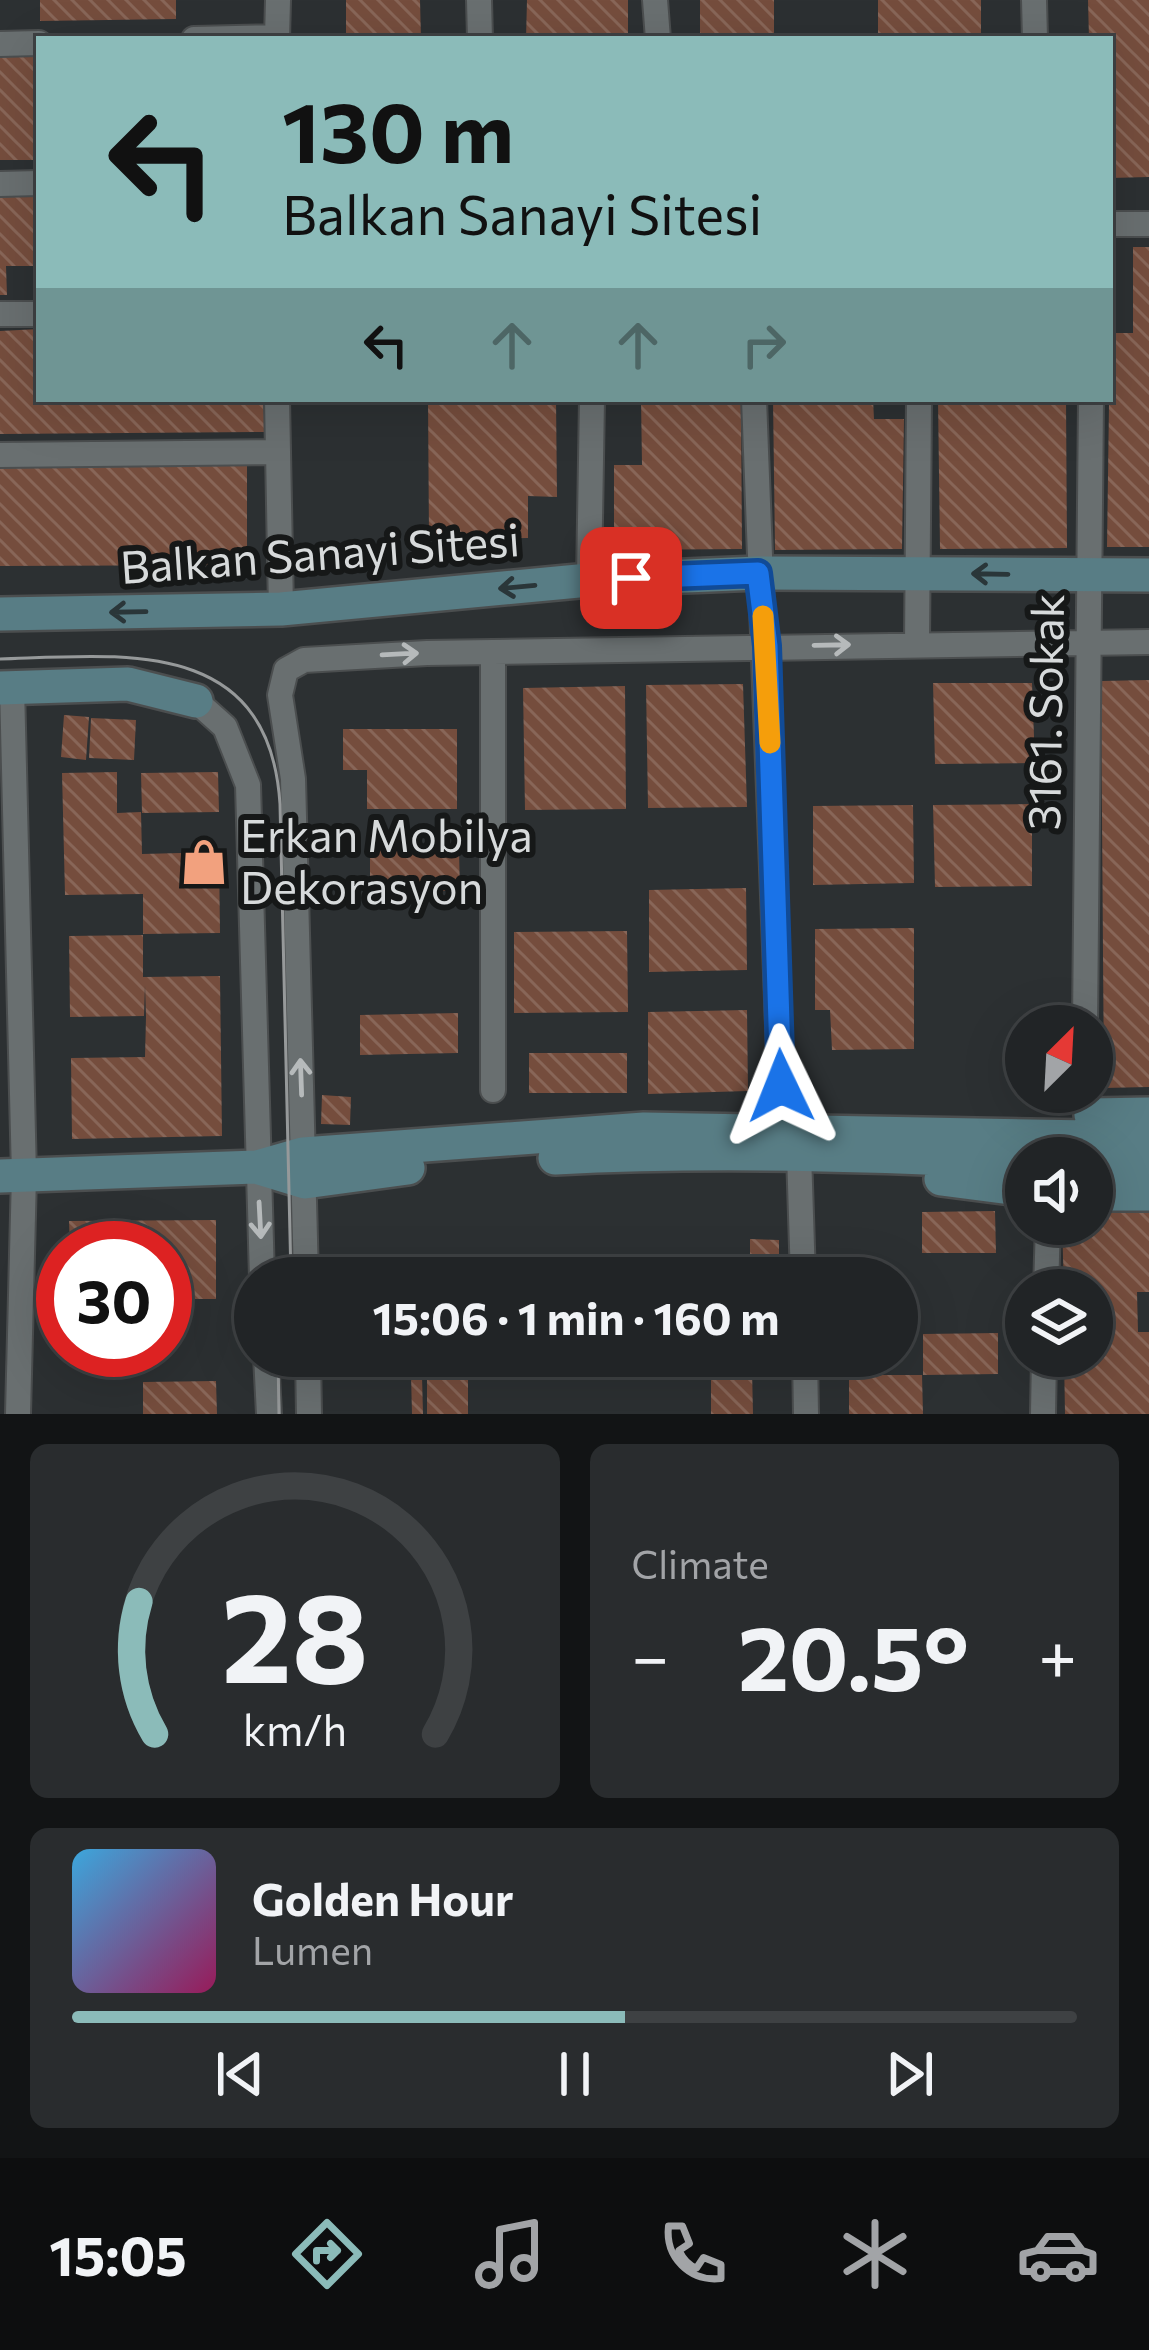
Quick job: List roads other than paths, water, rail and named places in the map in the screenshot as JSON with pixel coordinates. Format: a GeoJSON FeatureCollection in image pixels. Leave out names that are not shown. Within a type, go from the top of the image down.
{"type":"FeatureCollection","features":[{"type":"Feature","properties":{"kind":"street"},"geometry":{"type":"LineString","coordinates":[[277,36],[278,0]]}},
{"type":"Feature","properties":{"kind":"street"},"geometry":{"type":"LineString","coordinates":[[479,0],[480,36]]}},
{"type":"Feature","properties":{"kind":"street"},"geometry":{"type":"LineString","coordinates":[[655,0],[658,36]]}},
{"type":"Feature","properties":{"kind":"street"},"geometry":{"type":"LineString","coordinates":[[1034,0],[1035,36]]}},
{"type":"Feature","properties":{"kind":"street"},"geometry":{"type":"LineString","coordinates":[[0,44],[36,43]]}},
{"type":"Feature","properties":{"kind":"street"},"geometry":{"type":"LineString","coordinates":[[0,184],[36,183]]}},
{"type":"Feature","properties":{"kind":"street"},"geometry":{"type":"LineString","coordinates":[[1113,224],[1149,224]]}},
{"type":"Feature","properties":{"kind":"street"},"geometry":{"type":"LineString","coordinates":[[0,314],[36,314]]}},
{"type":"Feature","properties":{"kind":"street"},"geometry":{"type":"LineString","coordinates":[[277,402],[281,609]]}},
{"type":"Feature","properties":{"kind":"street"},"geometry":{"type":"LineString","coordinates":[[589,580],[592,402]]}},
{"type":"Feature","properties":{"kind":"street"},"geometry":{"type":"LineString","coordinates":[[754,402],[758,573],[767,646],[791,1141],[801,1257]]}},
{"type":"Feature","properties":{"kind":"street"},"geometry":{"type":"LineString","coordinates":[[917,644],[920,402]]}},
{"type":"Feature","properties":{"kind":"street","name":"3161. Sokak"},"geometry":{"type":"LineString","coordinates":[[1084,1005],[1091,402]]}},
{"type":"Feature","properties":{"kind":"street"},"geometry":{"type":"LineString","coordinates":[[0,455],[277,452]]}},
{"type":"Feature","properties":{"kind":"street","name":"Balkan Sanayi Sitesi"},"geometry":{"type":"LineString","coordinates":[[0,614],[281,609],[589,580],[758,573],[1149,575]]}},
{"type":"Feature","properties":{"kind":"street"},"geometry":{"type":"LineString","coordinates":[[306,1257],[292,779],[280,694],[286,670],[304,660],[493,652],[1149,642]]}},
{"type":"Feature","properties":{"kind":"street"},"geometry":{"type":"LineString","coordinates":[[493,652],[493,1090]]}},
{"type":"Feature","properties":{"kind":"street"},"geometry":{"type":"LineString","coordinates":[[18,1414],[6,688],[128,684],[196,701],[225,727],[248,785],[261,1257]]}},
{"type":"Feature","properties":{"kind":"street"},"geometry":{"type":"LineString","coordinates":[[1113,1108],[1149,1114]]}},
{"type":"Feature","properties":{"kind":"street"},"geometry":{"type":"LineString","coordinates":[[791,1141],[925,1131],[1027,1113]]}},
{"type":"Feature","properties":{"kind":"street"},"geometry":{"type":"LineString","coordinates":[[12,1176],[304,1168],[644,1129],[1005,1162]]}},
{"type":"Feature","properties":{"kind":"street"},"geometry":{"type":"LineString","coordinates":[[925,1131],[1149,1138]]}},
{"type":"Feature","properties":{"kind":"street"},"geometry":{"type":"LineString","coordinates":[[884,1154],[938,1178],[1005,1187]]}},
{"type":"Feature","properties":{"kind":"street"},"geometry":{"type":"LineString","coordinates":[[1113,1166],[1149,1167]]}},
{"type":"Feature","properties":{"kind":"street"},"geometry":{"type":"LineString","coordinates":[[1113,1194],[1149,1194]]}},
{"type":"Feature","properties":{"kind":"street"},"geometry":{"type":"LineString","coordinates":[[267,1377],[269,1414]]}},
{"type":"Feature","properties":{"kind":"street"},"geometry":{"type":"LineString","coordinates":[[308,1377],[309,1414]]}},
{"type":"Feature","properties":{"kind":"street"},"geometry":{"type":"LineString","coordinates":[[805,1377],[806,1414]]}},
{"type":"Feature","properties":{"kind":"street"},"geometry":{"type":"LineString","coordinates":[[1043,1414],[1044,1377]]}},
{"type":"Feature","properties":{"kind":"tram line"},"geometry":{"type":"LineString","coordinates":[[0,659],[95,656],[182,667],[219,683],[249,710],[270,749],[280,804],[291,1257]]}},
{"type":"Feature","properties":{"kind":"tram line"},"geometry":{"type":"LineString","coordinates":[[278,1377],[279,1414]]}},
{"type":"Feature","properties":{"kind":"place","name":"Erkan Mobilya Dekorasyon"},"geometry":{"type":"Point","coordinates":[204,862]}}]}
